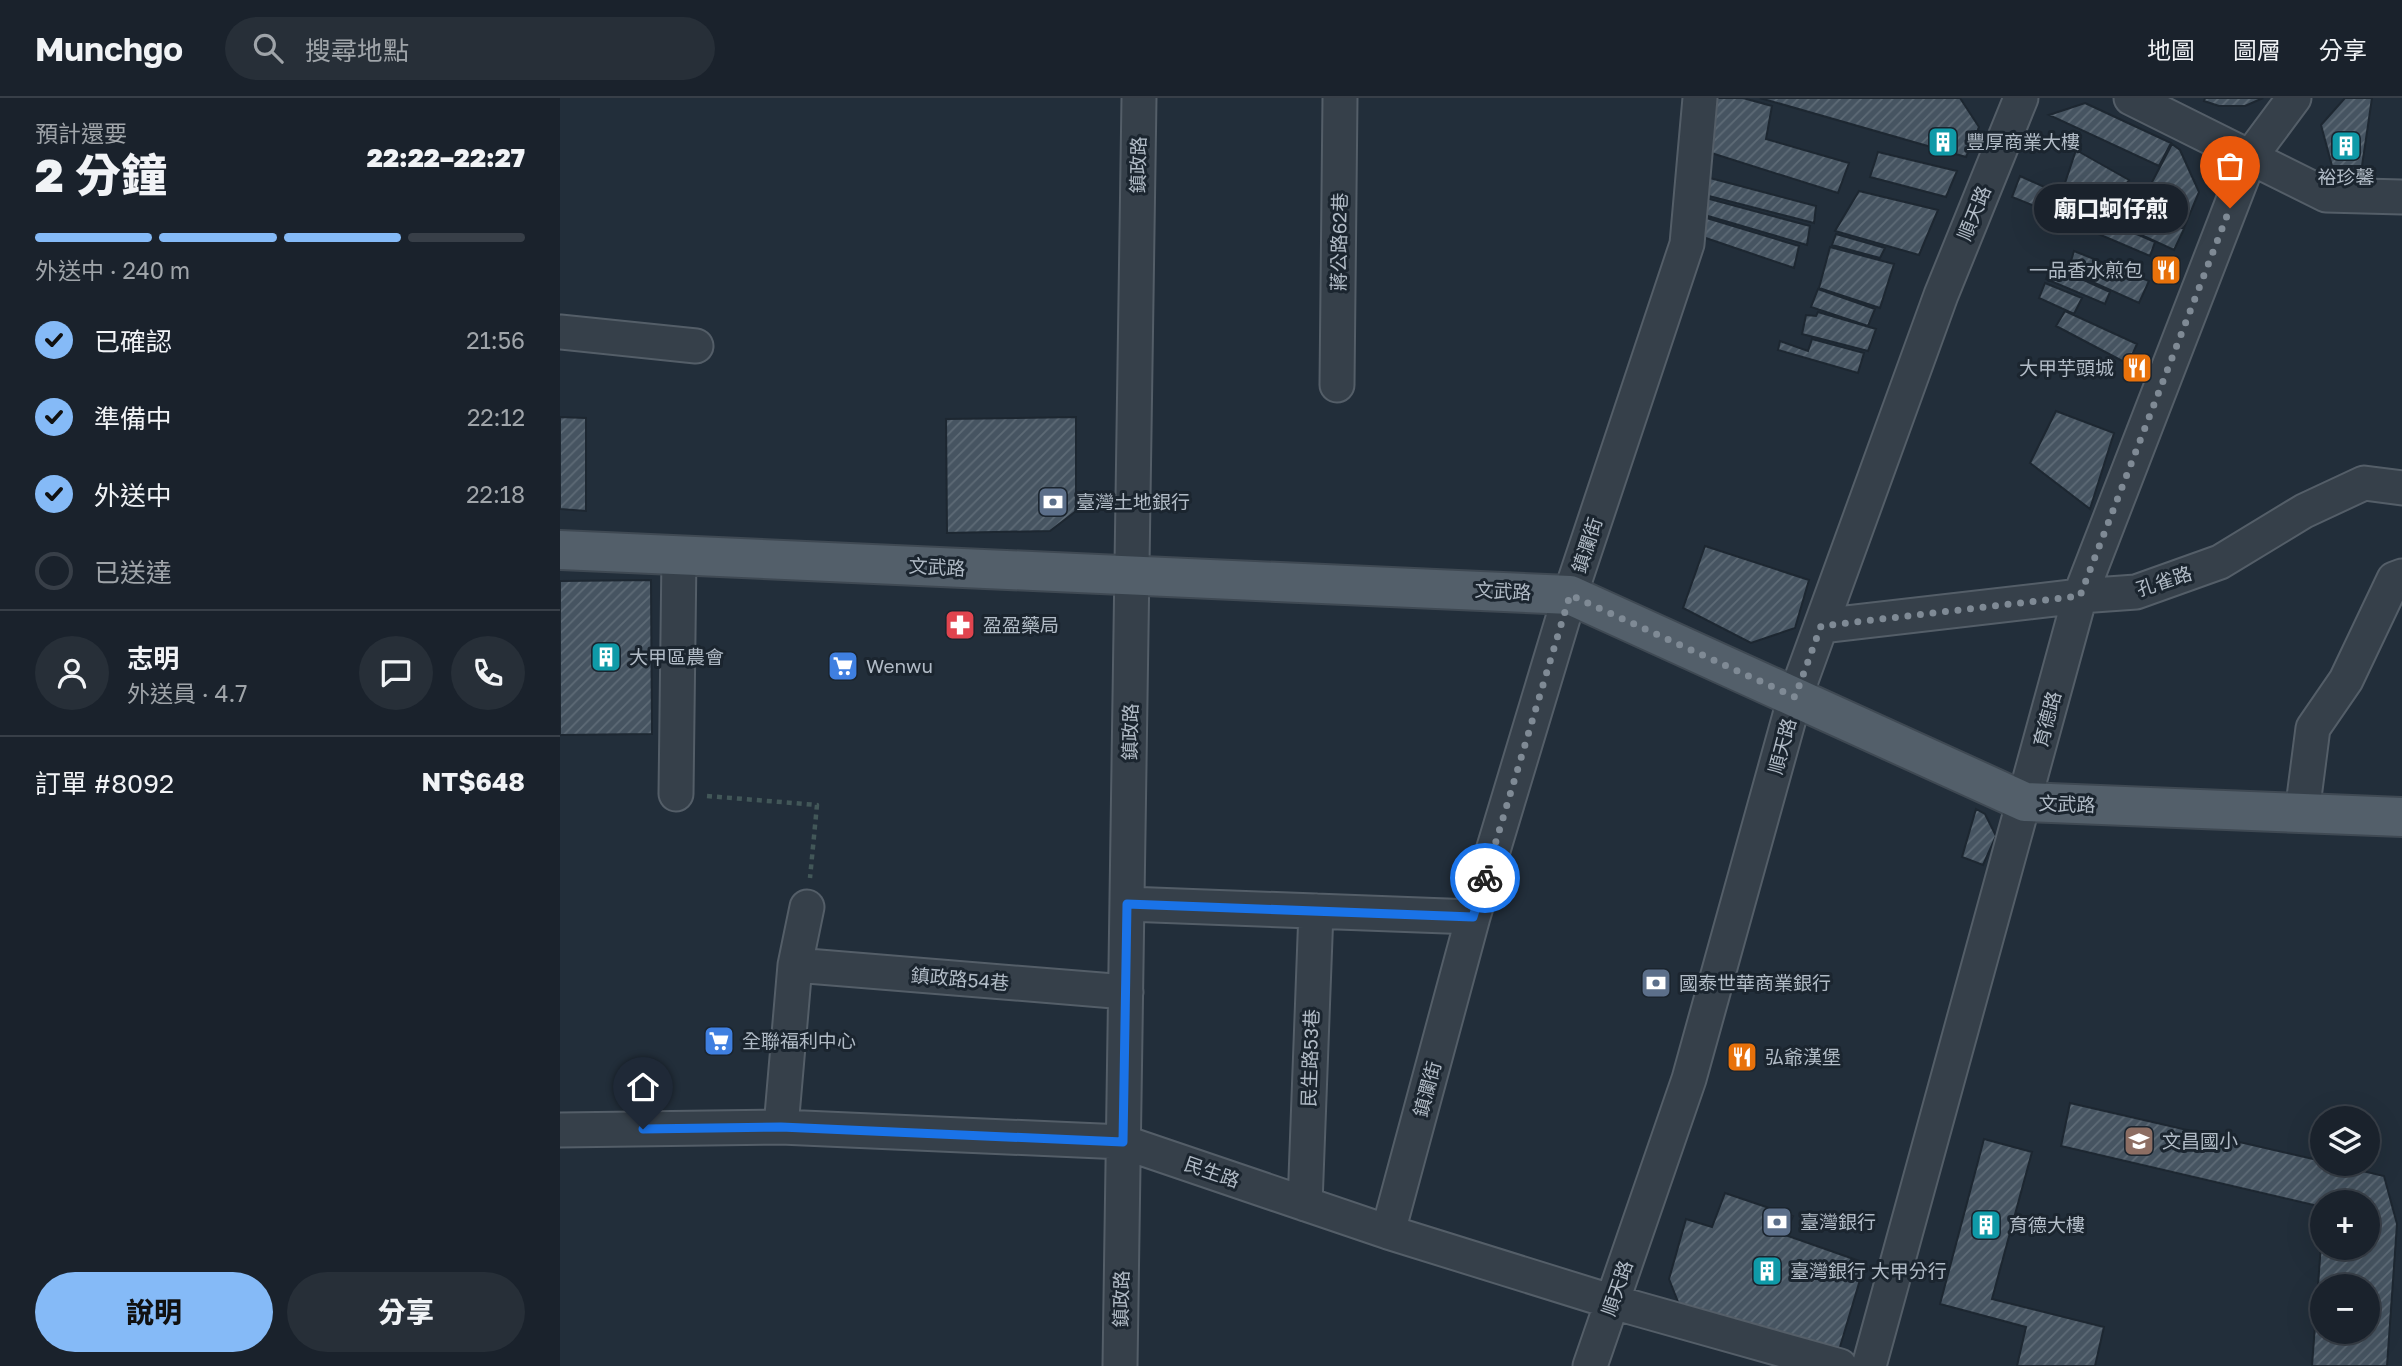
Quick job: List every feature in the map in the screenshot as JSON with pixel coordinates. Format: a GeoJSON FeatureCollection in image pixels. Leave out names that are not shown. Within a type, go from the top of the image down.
{"type":"FeatureCollection","features":[{"type":"Feature","properties":{"kind":"main road","name":"文武路"},"geometry":{"type":"LineString","coordinates":[[560,550],[1570,595],[2025,802],[2402,817]]}},
{"type":"Feature","properties":{"kind":"street","name":"鎮政路"},"geometry":{"type":"LineString","coordinates":[[1120,1366],[1139,98]]}},
{"type":"Feature","properties":{"kind":"street","name":"蔣公路62巷"},"geometry":{"type":"LineString","coordinates":[[1337,385],[1340,98]]}},
{"type":"Feature","properties":{"kind":"street","name":"鎮瀾街"},"geometry":{"type":"LineString","coordinates":[[1388,1232],[1473,917],[1570,595],[1687,244],[1700,98]]}},
{"type":"Feature","properties":{"kind":"street","name":"順天路"},"geometry":{"type":"LineString","coordinates":[[1590,1366],[1689,1079],[1795,697],[1941,295],[2021,98]]}},
{"type":"Feature","properties":{"kind":"street"},"geometry":{"type":"LineString","coordinates":[[2131,98],[2326,195],[2402,197]]}},
{"type":"Feature","properties":{"kind":"street","name":"育德路"},"geometry":{"type":"LineString","coordinates":[[1869,1366],[2080,596],[2250,157],[2294,98]]}},
{"type":"Feature","properties":{"kind":"street"},"geometry":{"type":"LineString","coordinates":[[560,332],[696,346]]}},
{"type":"Feature","properties":{"kind":"street","name":"孔雀路"},"geometry":{"type":"LineString","coordinates":[[1821,626],[2136,592],[2220,562],[2304,511],[2364,483],[2402,488]]}},
{"type":"Feature","properties":{"kind":"street"},"geometry":{"type":"LineString","coordinates":[[676,793],[679,555]]}},
{"type":"Feature","properties":{"kind":"street"},"geometry":{"type":"LineString","coordinates":[[2302,813],[2313,728],[2346,680],[2395,579],[2402,576]]}},
{"type":"Feature","properties":{"kind":"street"},"geometry":{"type":"LineString","coordinates":[[1127,904],[1473,917]]}},
{"type":"Feature","properties":{"kind":"street"},"geometry":{"type":"LineString","coordinates":[[781,1127],[795,965],[807,907]]}},
{"type":"Feature","properties":{"kind":"street","name":"民生路53巷"},"geometry":{"type":"LineString","coordinates":[[1305,1204],[1316,911]]}},
{"type":"Feature","properties":{"kind":"street","name":"鎮政路54巷"},"geometry":{"type":"LineString","coordinates":[[795,965],[1126,992]]}},
{"type":"Feature","properties":{"kind":"street","name":"民生路"},"geometry":{"type":"LineString","coordinates":[[560,1130],[781,1127],[1123,1142],[1388,1232],[1613,1302],[1840,1366]]}},
{"type":"Feature","properties":{"kind":"path"},"geometry":{"type":"LineString","coordinates":[[676,793],[817,805],[807,907]]}},
{"type":"Feature","properties":{"kind":"building"},"geometry":{"type":"Polygon","coordinates":[[[1716,98],[1743,98],[1772,106],[1766,139],[1849,163],[1838,193],[1705,151],[1716,98]]]}},
{"type":"Feature","properties":{"kind":"building","name":"豐厚商業大樓"},"geometry":{"type":"Polygon","coordinates":[[[1760,98],[1960,98],[1979,127],[1966,157],[1760,98]]]}},
{"type":"Feature","properties":{"kind":"building"},"geometry":{"type":"Polygon","coordinates":[[[2205,98],[2263,98],[2245,106],[2219,106],[2204,101],[2205,98]]]}},
{"type":"Feature","properties":{"kind":"building","name":"裕珍馨"},"geometry":{"type":"Polygon","coordinates":[[[2345,98],[2372,98],[2362,166],[2332,166],[2321,125],[2345,98]]]}},
{"type":"Feature","properties":{"kind":"building"},"geometry":{"type":"Polygon","coordinates":[[[2085,103],[2171,143],[2159,166],[2049,115],[2085,103]]]}},
{"type":"Feature","properties":{"kind":"building"},"geometry":{"type":"Polygon","coordinates":[[[2172,144],[2180,150],[2199,192],[2184,228],[2139,207],[2172,144]]]}},
{"type":"Feature","properties":{"kind":"building"},"geometry":{"type":"Polygon","coordinates":[[[2076,150],[2129,180],[2110,212],[2062,192],[2076,150]]]}},
{"type":"Feature","properties":{"kind":"building"},"geometry":{"type":"Polygon","coordinates":[[[1878,152],[1957,171],[1946,197],[1870,177],[1878,152]]]}},
{"type":"Feature","properties":{"kind":"building"},"geometry":{"type":"Polygon","coordinates":[[[2020,176],[2093,209],[2085,226],[2012,197],[2020,176]]]}},
{"type":"Feature","properties":{"kind":"building"},"geometry":{"type":"Polygon","coordinates":[[[1710,178],[1816,206],[1814,223],[1705,195],[1710,178]]]}},
{"type":"Feature","properties":{"kind":"building"},"geometry":{"type":"Polygon","coordinates":[[[1859,191],[1938,210],[1919,255],[1835,231],[1859,191]]]}},
{"type":"Feature","properties":{"kind":"building"},"geometry":{"type":"Polygon","coordinates":[[[1706,198],[1810,226],[1807,245],[1701,214],[1706,198]]]}},
{"type":"Feature","properties":{"kind":"building"},"geometry":{"type":"Polygon","coordinates":[[[2134,206],[2184,229],[2174,250],[2124,227],[2134,206]]]}},
{"type":"Feature","properties":{"kind":"building"},"geometry":{"type":"Polygon","coordinates":[[[1700,216],[1799,246],[1794,268],[1694,234],[1700,216]]]}},
{"type":"Feature","properties":{"kind":"building"},"geometry":{"type":"Polygon","coordinates":[[[2102,219],[2155,242],[2150,256],[2096,233],[2102,219]]]}},
{"type":"Feature","properties":{"kind":"building"},"geometry":{"type":"Polygon","coordinates":[[[1836,234],[1885,248],[1880,258],[1832,245],[1836,234]]]}},
{"type":"Feature","properties":{"kind":"building"},"geometry":{"type":"Polygon","coordinates":[[[1830,247],[1894,264],[1880,308],[1819,288],[1830,247]]]}},
{"type":"Feature","properties":{"kind":"building"},"geometry":{"type":"Polygon","coordinates":[[[2074,251],[2149,281],[2139,303],[2068,271],[2074,251]]]}},
{"type":"Feature","properties":{"kind":"building"},"geometry":{"type":"Polygon","coordinates":[[[2051,265],[2110,292],[2105,304],[2046,279],[2051,265]]]}},
{"type":"Feature","properties":{"kind":"building"},"geometry":{"type":"Polygon","coordinates":[[[2045,283],[2082,298],[2074,314],[2039,298],[2045,283]]]}},
{"type":"Feature","properties":{"kind":"building"},"geometry":{"type":"Polygon","coordinates":[[[1818,289],[1875,309],[1868,326],[1811,307],[1818,289]]]}},
{"type":"Feature","properties":{"kind":"building"},"geometry":{"type":"Polygon","coordinates":[[[2065,311],[2137,344],[2128,364],[2056,326],[2065,311]]]}},
{"type":"Feature","properties":{"kind":"building"},"geometry":{"type":"Polygon","coordinates":[[[1818,312],[1876,329],[1868,351],[1802,334],[1806,315],[1816,316],[1818,312]]]}},
{"type":"Feature","properties":{"kind":"building"},"geometry":{"type":"Polygon","coordinates":[[[1812,339],[1864,353],[1858,373],[1778,350],[1780,341],[1808,351],[1812,339]]]}},
{"type":"Feature","properties":{"kind":"building"},"geometry":{"type":"Polygon","coordinates":[[[2056,411],[2114,433],[2090,509],[2030,463],[2056,411]]]}},
{"type":"Feature","properties":{"kind":"building"},"geometry":{"type":"Polygon","coordinates":[[[560,417],[586,418],[586,511],[560,509],[560,417]]]}},
{"type":"Feature","properties":{"kind":"building"},"geometry":{"type":"Polygon","coordinates":[[[1076,417],[1076,511],[1050,531],[947,533],[946,419],[1076,417]]]}},
{"type":"Feature","properties":{"kind":"building"},"geometry":{"type":"Polygon","coordinates":[[[1705,546],[1809,580],[1795,628],[1751,643],[1683,608],[1705,546]]]}},
{"type":"Feature","properties":{"kind":"building","name":"大甲區農會"},"geometry":{"type":"Polygon","coordinates":[[[651,580],[652,734],[560,735],[560,581],[651,580]]]}},
{"type":"Feature","properties":{"kind":"building"},"geometry":{"type":"Polygon","coordinates":[[[1976,809],[1985,814],[1996,836],[1983,865],[1962,857],[1976,809]]]}},
{"type":"Feature","properties":{"kind":"building"},"geometry":{"type":"Polygon","coordinates":[[[2070,1103],[2310,1158],[2310,1176],[2384,1176],[2397,1224],[2387,1366],[2312,1366],[2314,1344],[2380,1344],[2380,1274],[2319,1274],[2320,1260],[2380,1260],[2380,1190],[2310,1190],[2310,1204],[2061,1146],[2070,1103]]]}},
{"type":"Feature","properties":{"kind":"building","name":"育德大樓"},"geometry":{"type":"Polygon","coordinates":[[[1984,1139],[2032,1152],[1992,1299],[2104,1327],[2095,1366],[2017,1366],[2026,1327],[1940,1304],[1984,1139]]]}},
{"type":"Feature","properties":{"kind":"building","name":"臺灣銀行 大甲分行"},"geometry":{"type":"Polygon","coordinates":[[[1725,1193],[1793,1216],[1785,1235],[1865,1263],[1837,1357],[1682,1312],[1669,1279],[1686,1219],[1712,1227],[1725,1193]]]}},
{"type":"Feature","properties":{"kind":"way so far"},"geometry":{"type":"LineString","coordinates":[[1485,878],[1570,595],[1795,697],[1821,626],[2080,596],[2230,208]]}},
{"type":"Feature","properties":{"kind":"place","name":"豐厚商業大樓"},"geometry":{"type":"Point","coordinates":[1943,142]}},
{"type":"Feature","properties":{"kind":"place","name":"裕珍馨"},"geometry":{"type":"Point","coordinates":[2346,146]}},
{"type":"Feature","properties":{"kind":"place","name":"廟口蚵仔煎"},"geometry":{"type":"Point","coordinates":[2230,208]}},
{"type":"Feature","properties":{"kind":"place","name":"一品香水煎包"},"geometry":{"type":"Point","coordinates":[2166,270]}},
{"type":"Feature","properties":{"kind":"place","name":"大甲芋頭城"},"geometry":{"type":"Point","coordinates":[2137,368]}},
{"type":"Feature","properties":{"kind":"place","name":"臺灣土地銀行"},"geometry":{"type":"Point","coordinates":[1053,502]}},
{"type":"Feature","properties":{"kind":"place","name":"盈盈藥局"},"geometry":{"type":"Point","coordinates":[960,625]}},
{"type":"Feature","properties":{"kind":"place","name":"大甲區農會"},"geometry":{"type":"Point","coordinates":[606,657]}},
{"type":"Feature","properties":{"kind":"place","name":"Wenwu"},"geometry":{"type":"Point","coordinates":[843,666]}},
{"type":"Feature","properties":{"kind":"place","name":"國泰世華商業銀行"},"geometry":{"type":"Point","coordinates":[1656,983]}},
{"type":"Feature","properties":{"kind":"place","name":"全聯福利中心"},"geometry":{"type":"Point","coordinates":[719,1041]}},
{"type":"Feature","properties":{"kind":"place","name":"弘爺漢堡"},"geometry":{"type":"Point","coordinates":[1742,1057]}},
{"type":"Feature","properties":{"kind":"place","name":"文昌國小"},"geometry":{"type":"Point","coordinates":[2139,1141]}},
{"type":"Feature","properties":{"kind":"place","name":"臺灣銀行"},"geometry":{"type":"Point","coordinates":[1777,1222]}},
{"type":"Feature","properties":{"kind":"place","name":"育德大樓"},"geometry":{"type":"Point","coordinates":[1986,1225]}},
{"type":"Feature","properties":{"kind":"place","name":"臺灣銀行 大甲分行"},"geometry":{"type":"Point","coordinates":[1767,1271]}},
{"type":"Feature","properties":{"kind":"route"},"geometry":{"type":"LineString","coordinates":[[643,1129],[781,1127],[1123,1142],[1127,904],[1473,917],[1485,878]]}}]}
